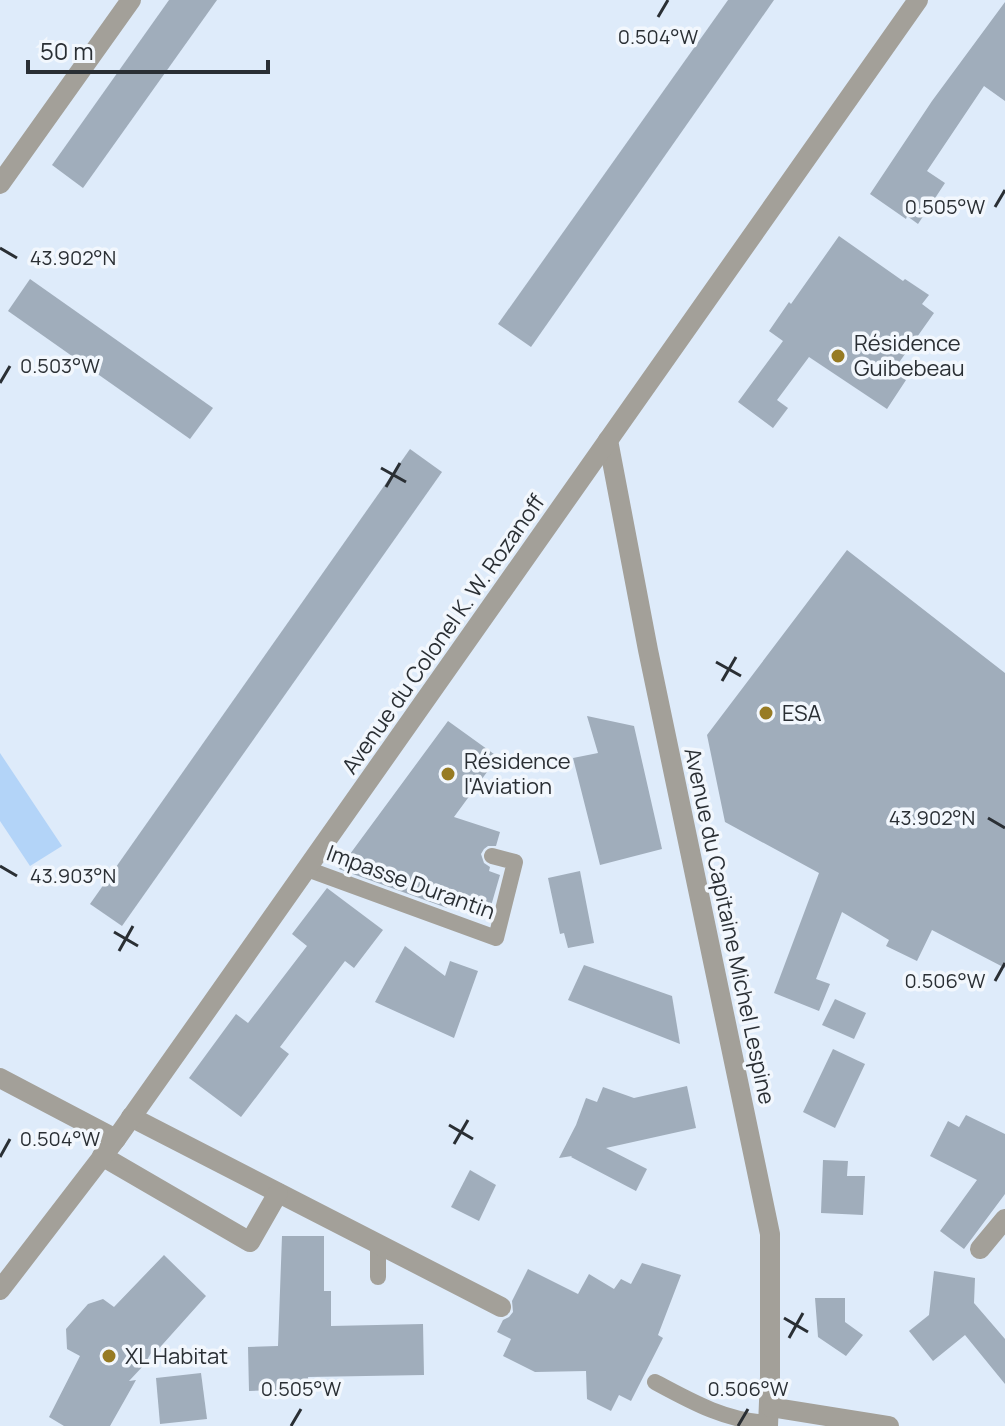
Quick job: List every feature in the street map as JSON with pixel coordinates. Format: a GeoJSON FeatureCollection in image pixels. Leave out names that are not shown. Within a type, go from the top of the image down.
{"type":"FeatureCollection","features":[{"type":"Feature","properties":{"kind":"street"},"geometry":{"type":"LineString","coordinates":[[0,184],[131,0]]}},
{"type":"Feature","properties":{"kind":"street","name":"Avenue du Colonel K. W. Rozanoff"},"geometry":{"type":"LineString","coordinates":[[0,1290],[116,1139],[918,0]]}},
{"type":"Feature","properties":{"kind":"street","name":"Avenue du Capitaine Michel Lespine"},"geometry":{"type":"LineString","coordinates":[[608,440],[648,650],[770,1234],[769,1419]]}},
{"type":"Feature","properties":{"kind":"street"},"geometry":{"type":"LineString","coordinates":[[0,1078],[116,1139]]}},
{"type":"Feature","properties":{"kind":"street"},"geometry":{"type":"LineString","coordinates":[[131,1117],[501,1307]]}},
{"type":"Feature","properties":{"kind":"street"},"geometry":{"type":"LineString","coordinates":[[102,1156],[250,1242],[278,1193]]}},
{"type":"Feature","properties":{"kind":"street"},"geometry":{"type":"LineString","coordinates":[[980,1249],[1005,1219]]}},
{"type":"Feature","properties":{"kind":"street"},"geometry":{"type":"LineString","coordinates":[[769,1419],[889,1426]]}},
{"type":"Feature","properties":{"kind":"lane","name":"Impasse Durantin"},"geometry":{"type":"LineString","coordinates":[[307,869],[496,938],[515,862],[492,856]]}},
{"type":"Feature","properties":{"kind":"lane"},"geometry":{"type":"LineString","coordinates":[[378,1243],[378,1277]]}},
{"type":"Feature","properties":{"kind":"lane"},"geometry":{"type":"LineString","coordinates":[[655,1382],[703,1408],[748,1422],[769,1419]]}},
{"type":"Feature","properties":{"kind":"shaded area"},"geometry":{"type":"Polygon","coordinates":[[[0,753],[62,846],[30,866],[0,821],[0,753]]]}},
{"type":"Feature","properties":{"kind":"building"},"geometry":{"type":"Polygon","coordinates":[[[169,0],[217,0],[83,188],[52,165],[169,0]]]}},
{"type":"Feature","properties":{"kind":"building"},"geometry":{"type":"Polygon","coordinates":[[[728,0],[774,0],[531,347],[498,324],[728,0]]]}},
{"type":"Feature","properties":{"kind":"building"},"geometry":{"type":"Polygon","coordinates":[[[1005,2],[1005,101],[984,86],[927,171],[945,183],[918,224],[907,216],[906,219],[870,194],[932,101],[1005,2]]]}},
{"type":"Feature","properties":{"kind":"building"},"geometry":{"type":"Polygon","coordinates":[[[839,236],[903,281],[905,279],[929,295],[922,304],[934,313],[893,371],[906,380],[887,409],[809,357],[777,400],[788,408],[773,428],[738,402],[783,341],[769,331],[839,236]]]}},
{"type":"Feature","properties":{"kind":"building"},"geometry":{"type":"Polygon","coordinates":[[[30,279],[213,408],[190,439],[8,311],[30,279]]]}},
{"type":"Feature","properties":{"kind":"building"},"geometry":{"type":"Polygon","coordinates":[[[410,449],[442,472],[122,926],[90,904],[410,449]]]}},
{"type":"Feature","properties":{"kind":"building"},"geometry":{"type":"Polygon","coordinates":[[[847,550],[1005,673],[1005,968],[932,930],[917,961],[886,946],[889,940],[842,912],[816,979],[830,984],[819,1011],[774,993],[819,873],[725,822],[707,735],[847,550]]]}},
{"type":"Feature","properties":{"kind":"building"},"geometry":{"type":"Polygon","coordinates":[[[587,716],[634,726],[662,849],[600,865],[573,758],[598,753],[587,716]]]}},
{"type":"Feature","properties":{"kind":"building"},"geometry":{"type":"Polygon","coordinates":[[[448,721],[498,757],[454,817],[500,832],[496,846],[488,846],[481,854],[484,863],[490,867],[489,871],[500,875],[491,906],[454,894],[447,908],[339,869],[448,721]]]}},
{"type":"Feature","properties":{"kind":"building"},"geometry":{"type":"Polygon","coordinates":[[[580,871],[594,943],[568,948],[564,933],[560,934],[548,878],[580,871]]]}},
{"type":"Feature","properties":{"kind":"building"},"geometry":{"type":"Polygon","coordinates":[[[327,888],[383,930],[354,968],[345,961],[280,1047],[289,1054],[241,1117],[189,1078],[236,1014],[248,1023],[307,946],[292,934],[327,888]]]}},
{"type":"Feature","properties":{"kind":"building"},"geometry":{"type":"Polygon","coordinates":[[[405,946],[445,976],[450,961],[478,971],[454,1038],[375,1002],[405,946]]]}},
{"type":"Feature","properties":{"kind":"building"},"geometry":{"type":"Polygon","coordinates":[[[584,965],[672,996],[680,1044],[568,1000],[584,965]]]}},
{"type":"Feature","properties":{"kind":"building"},"geometry":{"type":"Polygon","coordinates":[[[835,999],[866,1013],[854,1039],[822,1025],[835,999]]]}},
{"type":"Feature","properties":{"kind":"building"},"geometry":{"type":"Polygon","coordinates":[[[833,1049],[865,1064],[835,1128],[803,1112],[833,1049]]]}},
{"type":"Feature","properties":{"kind":"building"},"geometry":{"type":"Polygon","coordinates":[[[687,1086],[696,1128],[606,1148],[647,1169],[636,1191],[572,1156],[559,1158],[586,1098],[597,1102],[603,1087],[634,1098],[687,1086]]]}},
{"type":"Feature","properties":{"kind":"building"},"geometry":{"type":"Polygon","coordinates":[[[966,1115],[1005,1134],[1005,1194],[964,1249],[940,1231],[977,1180],[930,1156],[948,1121],[959,1127],[966,1115]]]}},
{"type":"Feature","properties":{"kind":"building"},"geometry":{"type":"Polygon","coordinates":[[[823,1160],[848,1161],[847,1176],[865,1176],[863,1215],[821,1213],[823,1160]]]}},
{"type":"Feature","properties":{"kind":"building"},"geometry":{"type":"Polygon","coordinates":[[[470,1170],[496,1185],[479,1221],[451,1207],[470,1170]]]}},
{"type":"Feature","properties":{"kind":"building"},"geometry":{"type":"Polygon","coordinates":[[[282,1236],[324,1236],[324,1291],[331,1291],[331,1326],[423,1324],[424,1375],[308,1377],[309,1389],[249,1391],[248,1347],[278,1346],[282,1236]]]}},
{"type":"Feature","properties":{"kind":"building"},"geometry":{"type":"Polygon","coordinates":[[[164,1255],[206,1296],[154,1354],[154,1348],[129,1381],[136,1380],[110,1426],[64,1426],[49,1417],[80,1356],[67,1349],[66,1329],[88,1304],[103,1299],[114,1307],[164,1255]]]}},
{"type":"Feature","properties":{"kind":"building"},"geometry":{"type":"Polygon","coordinates":[[[642,1263],[681,1275],[658,1335],[663,1338],[631,1401],[619,1395],[611,1411],[587,1399],[586,1371],[535,1372],[503,1356],[511,1339],[497,1332],[503,1320],[513,1312],[512,1301],[528,1269],[578,1294],[589,1274],[614,1289],[621,1279],[631,1284],[642,1263]]]}},
{"type":"Feature","properties":{"kind":"building"},"geometry":{"type":"Polygon","coordinates":[[[934,1271],[975,1278],[974,1303],[1005,1339],[1005,1384],[965,1335],[933,1361],[909,1331],[929,1315],[934,1271]]]}},
{"type":"Feature","properties":{"kind":"building"},"geometry":{"type":"Polygon","coordinates":[[[815,1298],[845,1298],[845,1322],[863,1335],[846,1356],[818,1337],[815,1298]]]}},
{"type":"Feature","properties":{"kind":"building"},"geometry":{"type":"Polygon","coordinates":[[[201,1373],[207,1419],[160,1424],[156,1378],[201,1373]]]}},
{"type":"Feature","properties":{"kind":"place","name":"Résidence Guibebeau"},"geometry":{"type":"Point","coordinates":[838,356]}},
{"type":"Feature","properties":{"kind":"place","name":"ESA"},"geometry":{"type":"Point","coordinates":[766,713]}},
{"type":"Feature","properties":{"kind":"place","name":"Résidence l'Aviation"},"geometry":{"type":"Point","coordinates":[448,774]}},
{"type":"Feature","properties":{"kind":"place","name":"XL Habitat"},"geometry":{"type":"Point","coordinates":[109,1356]}}]}
